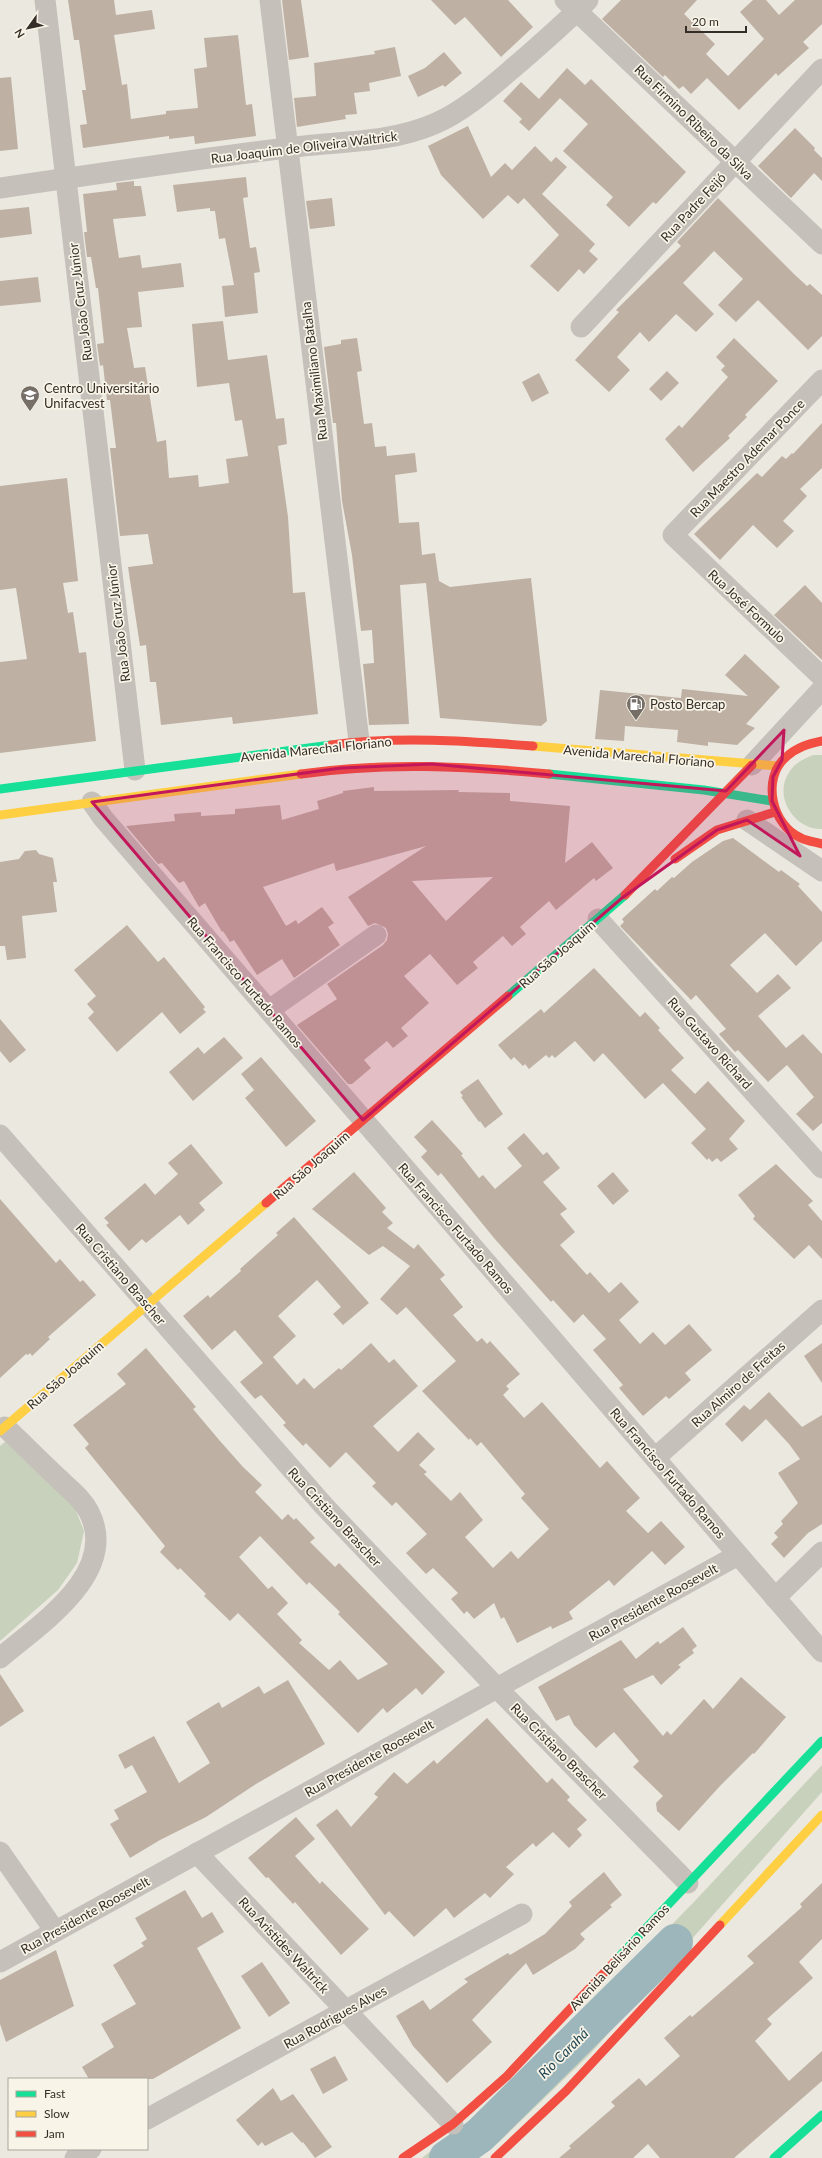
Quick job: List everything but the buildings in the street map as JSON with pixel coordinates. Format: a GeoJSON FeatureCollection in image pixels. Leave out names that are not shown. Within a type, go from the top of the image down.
{"type":"FeatureCollection","features":[{"type":"Feature","properties":{"kind":"main road","name":"Avenida Marechal Floriano"},"geometry":{"type":"LineString","coordinates":[[0,789],[359,741],[445,740],[752,765],[780,763]]}},
{"type":"Feature","properties":{"kind":"main road"},"geometry":{"type":"LineString","coordinates":[[822,741],[812,741],[795,748],[780,763],[773,777],[772,801],[778,817],[794,835],[810,842],[822,844]]}},
{"type":"Feature","properties":{"kind":"main road","name":"Avenida Marechal Floriano"},"geometry":{"type":"LineString","coordinates":[[0,815],[341,768],[432,764],[726,792],[772,801]]}},
{"type":"Feature","properties":{"kind":"main road","name":"Rua São Joaquim"},"geometry":{"type":"LineString","coordinates":[[3,1429],[622,898],[752,765]]}},
{"type":"Feature","properties":{"kind":"main road","name":"Rua São Joaquim"},"geometry":{"type":"LineString","coordinates":[[622,898],[705,837],[717,830],[747,820],[778,817]]}},
{"type":"Feature","properties":{"kind":"main road","name":"Avenida Belisário Ramos"},"geometry":{"type":"LineString","coordinates":[[403,2158],[453,2124],[507,2076],[822,1741]]}},
{"type":"Feature","properties":{"kind":"main road"},"geometry":{"type":"LineString","coordinates":[[494,2158],[566,2091],[822,1815]]}},
{"type":"Feature","properties":{"kind":"main road"},"geometry":{"type":"LineString","coordinates":[[774,2158],[822,2115]]}},
{"type":"Feature","properties":{"kind":"street","name":"Rua João Cruz Júnior"},"geometry":{"type":"LineString","coordinates":[[45,0],[135,770]]}},
{"type":"Feature","properties":{"kind":"street","name":"Rua Maximiliano Batalha"},"geometry":{"type":"LineString","coordinates":[[270,0],[359,741]]}},
{"type":"Feature","properties":{"kind":"street","name":"Rua Joaquim de Oliveira Waltrick"},"geometry":{"type":"LineString","coordinates":[[0,188],[288,148],[369,140],[406,133],[434,124],[456,112],[481,94],[576,4]]}},
{"type":"Feature","properties":{"kind":"street","name":"Rua Firmino Ribeiro da Silva"},"geometry":{"type":"LineString","coordinates":[[576,4],[735,162],[822,244]]}},
{"type":"Feature","properties":{"kind":"street","name":"Rua Padre Feijó"},"geometry":{"type":"LineString","coordinates":[[580,327],[822,69]]}},
{"type":"Feature","properties":{"kind":"street","name":"Rua Maestro Ademar Ponce"},"geometry":{"type":"LineString","coordinates":[[673,535],[822,380]]}},
{"type":"Feature","properties":{"kind":"street","name":"Rua José Formulo"},"geometry":{"type":"LineString","coordinates":[[673,535],[822,677]]}},
{"type":"Feature","properties":{"kind":"street"},"geometry":{"type":"LineString","coordinates":[[752,765],[822,689]]}},
{"type":"Feature","properties":{"kind":"street"},"geometry":{"type":"LineString","coordinates":[[780,763],[781,743],[784,730]]}},
{"type":"Feature","properties":{"kind":"street","name":"Rua Francisco Furtado Ramos"},"geometry":{"type":"LineString","coordinates":[[92,802],[103,818],[822,1652]]}},
{"type":"Feature","properties":{"kind":"street"},"geometry":{"type":"LineString","coordinates":[[778,817],[800,856]]}},
{"type":"Feature","properties":{"kind":"street"},"geometry":{"type":"LineString","coordinates":[[747,820],[822,871]]}},
{"type":"Feature","properties":{"kind":"street","name":"Rua Gustavo Richard"},"geometry":{"type":"LineString","coordinates":[[598,919],[822,1168]]}},
{"type":"Feature","properties":{"kind":"street"},"geometry":{"type":"LineString","coordinates":[[269,1010],[376,936]]}},
{"type":"Feature","properties":{"kind":"street","name":"Rua Cristiano Brascher"},"geometry":{"type":"LineString","coordinates":[[0,1135],[324,1506],[497,1688],[688,1883]]}},
{"type":"Feature","properties":{"kind":"street","name":"Rua Almiro de Freitas"},"geometry":{"type":"LineString","coordinates":[[655,1458],[822,1310]]}},
{"type":"Feature","properties":{"kind":"street"},"geometry":{"type":"LineString","coordinates":[[0,1658],[65,1602],[80,1584],[91,1564],[97,1545],[95,1529],[84,1506],[76,1496],[3,1429]]}},
{"type":"Feature","properties":{"kind":"street"},"geometry":{"type":"LineString","coordinates":[[775,1598],[822,1552]]}},
{"type":"Feature","properties":{"kind":"street","name":"Rua Presidente Roosevelt"},"geometry":{"type":"LineString","coordinates":[[0,1962],[738,1555]]}},
{"type":"Feature","properties":{"kind":"street"},"geometry":{"type":"LineString","coordinates":[[0,1852],[55,1932]]}},
{"type":"Feature","properties":{"kind":"street","name":"Rua Aristides Waltrick"},"geometry":{"type":"LineString","coordinates":[[197,1853],[453,2124]]}},
{"type":"Feature","properties":{"kind":"street","name":"Rua Rodrigues Alves"},"geometry":{"type":"LineString","coordinates":[[148,2118],[522,1914]]}},
{"type":"Feature","properties":{"kind":"street"},"geometry":{"type":"LineString","coordinates":[[74,2158],[89,2150]]}},
{"type":"Feature","properties":{"kind":"highlighted area"},"geometry":{"type":"Polygon","coordinates":[[[784,730],[782,760],[773,777],[772,801],[800,856],[747,820],[717,830],[622,898],[363,1120],[92,802],[341,768],[432,764],[726,791],[784,730]]]}},
{"type":"Feature","properties":{"kind":"green space"},"geometry":{"type":"Polygon","coordinates":[[[813,755],[822,755],[822,829],[812,828],[803,824],[795,817],[785,800],[783,790],[785,780],[792,768],[800,761],[813,755]]]}},
{"type":"Feature","properties":{"kind":"green space"},"geometry":{"type":"Polygon","coordinates":[[[6,1441],[72,1501],[84,1531],[77,1563],[58,1590],[0,1641],[0,1446],[6,1441]]]}},
{"type":"Feature","properties":{"kind":"green space"},"geometry":{"type":"Polygon","coordinates":[[[822,1765],[822,1792],[590,2054],[499,2142],[479,2158],[422,2158],[506,2091],[544,2055],[692,1904],[822,1765]]]}},
{"type":"Feature","properties":{"kind":"waterway","name":"Rio Carahá"},"geometry":{"type":"LineString","coordinates":[[447,2158],[479,2136],[675,1942]]}},
{"type":"Feature","properties":{"kind":"traffic: fast"},"geometry":{"type":"LineString","coordinates":[[0,789],[331,745]]}},
{"type":"Feature","properties":{"kind":"traffic: fast"},"geometry":{"type":"LineString","coordinates":[[549,774],[704,790],[772,801]]}},
{"type":"Feature","properties":{"kind":"traffic: fast"},"geometry":{"type":"LineString","coordinates":[[508,996],[625,895]]}},
{"type":"Feature","properties":{"kind":"traffic: fast"},"geometry":{"type":"LineString","coordinates":[[618,1958],[822,1741]]}},
{"type":"Feature","properties":{"kind":"traffic: fast"},"geometry":{"type":"LineString","coordinates":[[774,2158],[822,2115]]}},
{"type":"Feature","properties":{"kind":"traffic: slow"},"geometry":{"type":"LineString","coordinates":[[533,746],[778,766]]}},
{"type":"Feature","properties":{"kind":"traffic: slow"},"geometry":{"type":"LineString","coordinates":[[0,815],[301,774]]}},
{"type":"Feature","properties":{"kind":"traffic: slow"},"geometry":{"type":"LineString","coordinates":[[0,1431],[266,1203]]}},
{"type":"Feature","properties":{"kind":"traffic: slow"},"geometry":{"type":"LineString","coordinates":[[720,1925],[822,1815]]}},
{"type":"Feature","properties":{"kind":"traffic: jam"},"geometry":{"type":"LineString","coordinates":[[331,745],[356,742],[432,740],[533,746]]}},
{"type":"Feature","properties":{"kind":"traffic: jam"},"geometry":{"type":"LineString","coordinates":[[822,741],[803,746],[786,757],[778,766],[772,789],[773,801],[777,813],[791,832],[808,841],[822,844]]}},
{"type":"Feature","properties":{"kind":"traffic: jam"},"geometry":{"type":"LineString","coordinates":[[625,895],[752,765]]}},
{"type":"Feature","properties":{"kind":"traffic: jam"},"geometry":{"type":"LineString","coordinates":[[301,774],[332,770],[425,766],[549,774]]}},
{"type":"Feature","properties":{"kind":"traffic: jam"},"geometry":{"type":"LineString","coordinates":[[675,859],[717,830],[775,812]]}},
{"type":"Feature","properties":{"kind":"traffic: jam"},"geometry":{"type":"LineString","coordinates":[[266,1203],[508,996]]}},
{"type":"Feature","properties":{"kind":"traffic: jam"},"geometry":{"type":"LineString","coordinates":[[495,2158],[566,2091],[720,1925]]}},
{"type":"Feature","properties":{"kind":"traffic: jam"},"geometry":{"type":"LineString","coordinates":[[403,2158],[453,2124],[507,2076],[618,1958]]}},
{"type":"Feature","properties":{"kind":"place","name":"Centro Universitário Unifacvest"},"geometry":{"type":"Point","coordinates":[30,412]}},
{"type":"Feature","properties":{"kind":"place","name":"Posto Bercap"},"geometry":{"type":"Point","coordinates":[636,721]}}]}
